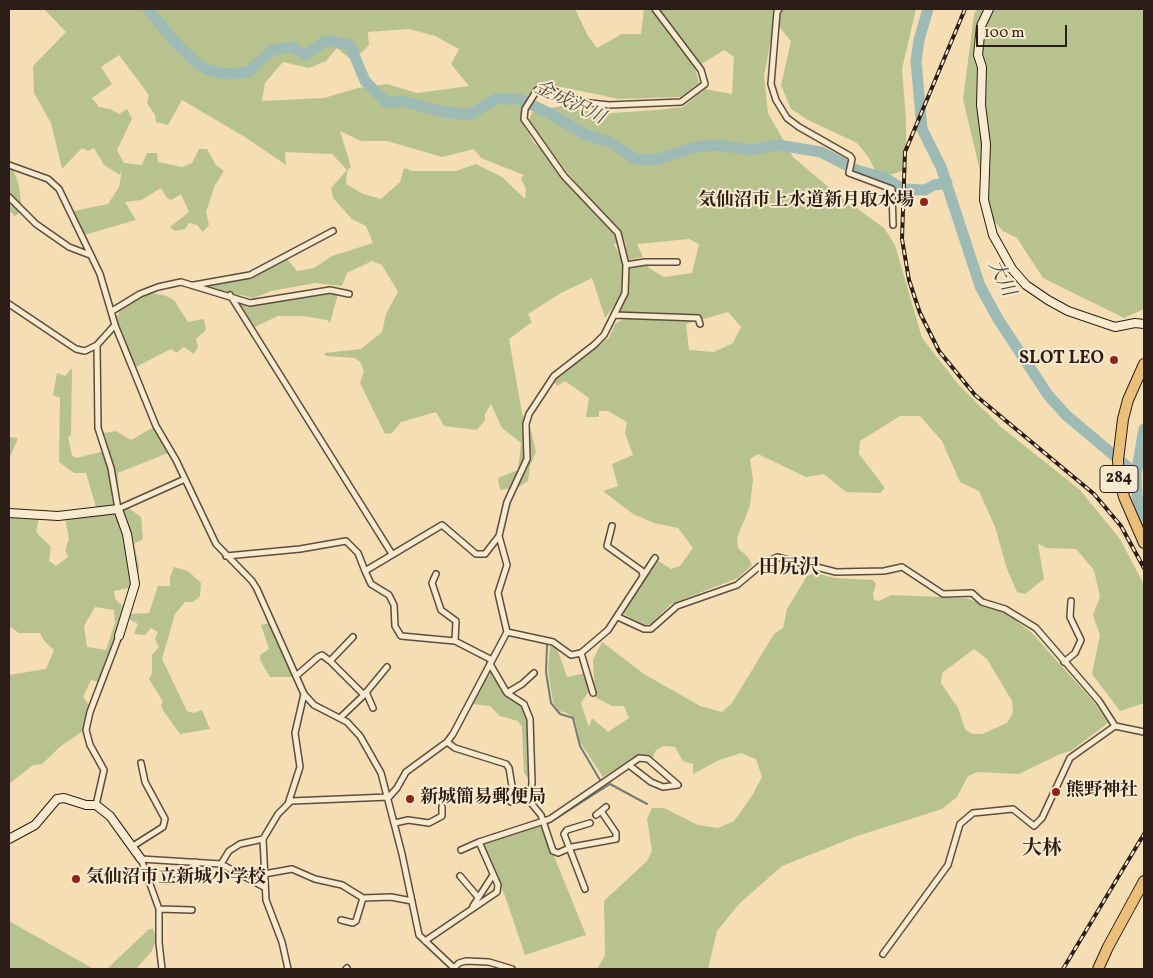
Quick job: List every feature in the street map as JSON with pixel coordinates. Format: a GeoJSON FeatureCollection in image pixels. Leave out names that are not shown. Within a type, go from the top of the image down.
{"type":"FeatureCollection","features":[{"type":"Feature","properties":{"kind":"highway","name":"284"},"geometry":{"type":"LineString","coordinates":[[1142,539],[1119,477],[1123,419],[1128,400],[1144,364]]}},
{"type":"Feature","properties":{"kind":"highway"},"geometry":{"type":"LineString","coordinates":[[1098,969],[1144,881]]}},
{"type":"Feature","properties":{"kind":"street"},"geometry":{"type":"LineString","coordinates":[[365,571],[442,526],[476,554],[485,554],[498,536],[507,502],[527,459],[526,424],[529,414],[554,376],[604,335],[625,294],[626,265],[618,233],[564,176],[524,119],[526,109],[537,90],[549,89],[581,102],[609,105],[681,102],[704,84],[702,70],[655,9]]}},
{"type":"Feature","properties":{"kind":"street"},"geometry":{"type":"LineString","coordinates":[[779,9],[776,12],[771,84],[776,100],[787,118],[798,127],[852,159],[849,173],[892,189],[893,225]]}},
{"type":"Feature","properties":{"kind":"street"},"geometry":{"type":"LineString","coordinates":[[989,9],[981,26],[978,55],[982,67],[981,106],[986,144],[984,200],[993,235],[1012,269],[1026,285],[1048,300],[1068,311],[1115,327],[1135,323],[1144,324]]}},
{"type":"Feature","properties":{"kind":"street"},"geometry":{"type":"LineString","coordinates":[[9,165],[48,179],[59,189],[91,255],[112,311],[115,325],[156,426],[185,479],[216,544],[252,581],[304,694],[314,705],[341,717],[360,736],[381,772],[389,797],[419,935],[454,969],[459,963],[466,961],[489,962],[512,969]]}},
{"type":"Feature","properties":{"kind":"street"},"geometry":{"type":"LineString","coordinates":[[9,198],[36,224],[69,246],[91,255]]}},
{"type":"Feature","properties":{"kind":"street"},"geometry":{"type":"LineString","coordinates":[[191,285],[250,275],[333,231]]}},
{"type":"Feature","properties":{"kind":"street"},"geometry":{"type":"LineString","coordinates":[[626,265],[645,262],[677,262]]}},
{"type":"Feature","properties":{"kind":"street"},"geometry":{"type":"LineString","coordinates":[[112,311],[129,300],[158,287],[181,282],[250,302],[330,290],[349,294]]}},
{"type":"Feature","properties":{"kind":"street"},"geometry":{"type":"LineString","coordinates":[[230,295],[392,554]]}},
{"type":"Feature","properties":{"kind":"street"},"geometry":{"type":"LineString","coordinates":[[9,304],[76,349],[85,351],[97,345],[115,325]]}},
{"type":"Feature","properties":{"kind":"street"},"geometry":{"type":"LineString","coordinates":[[614,315],[698,318],[700,324]]}},
{"type":"Feature","properties":{"kind":"street"},"geometry":{"type":"LineString","coordinates":[[96,805],[104,770],[90,745],[86,730],[90,712],[119,636],[135,584],[127,534],[118,509],[111,468],[98,428],[97,345]]}},
{"type":"Feature","properties":{"kind":"street"},"geometry":{"type":"LineString","coordinates":[[9,513],[58,516],[118,509],[185,479]]}},
{"type":"Feature","properties":{"kind":"street"},"geometry":{"type":"LineString","coordinates":[[612,526],[607,546],[642,571],[643,576]]}},
{"type":"Feature","properties":{"kind":"street"},"geometry":{"type":"LineString","coordinates":[[288,969],[282,942],[272,919],[264,887],[263,839],[278,814],[291,801],[389,797],[398,788],[406,772],[447,742],[507,632],[498,593],[507,564],[498,536]]}},
{"type":"Feature","properties":{"kind":"street"},"geometry":{"type":"LineString","coordinates":[[226,556],[300,549],[346,541],[358,553],[371,584],[389,595],[392,600],[395,626],[401,636],[455,641],[491,662],[508,693],[524,704],[530,719],[532,783],[530,799],[543,821],[553,852],[558,853],[616,839],[616,833],[598,813],[606,807]]}},
{"type":"Feature","properties":{"kind":"street"},"geometry":{"type":"LineString","coordinates":[[618,617],[644,630],[651,629],[677,606],[737,585],[762,565],[776,557],[836,572],[884,571],[902,567],[943,594],[972,593],[982,602],[1005,609],[1036,628],[1099,701],[1115,726],[1144,732]]}},
{"type":"Feature","properties":{"kind":"street"},"geometry":{"type":"LineString","coordinates":[[507,632],[554,642],[571,655],[581,653],[608,630],[618,617],[654,558]]}},
{"type":"Feature","properties":{"kind":"street"},"geometry":{"type":"LineString","coordinates":[[436,574],[432,583],[441,610],[456,621],[455,641]]}},
{"type":"Feature","properties":{"kind":"street"},"geometry":{"type":"LineString","coordinates":[[1064,662],[1075,653],[1081,640],[1070,617],[1071,602]]}},
{"type":"Feature","properties":{"kind":"street"},"geometry":{"type":"LineString","coordinates":[[330,661],[353,637]]}},
{"type":"Feature","properties":{"kind":"street"},"geometry":{"type":"LineString","coordinates":[[581,653],[593,693]]}},
{"type":"Feature","properties":{"kind":"street"},"geometry":{"type":"LineString","coordinates":[[296,676],[318,656],[322,655],[365,693],[373,708]]}},
{"type":"Feature","properties":{"kind":"street"},"geometry":{"type":"LineString","coordinates":[[341,717],[387,667]]}},
{"type":"Feature","properties":{"kind":"street"},"geometry":{"type":"LineString","coordinates":[[508,693],[534,673]]}},
{"type":"Feature","properties":{"kind":"street"},"geometry":{"type":"LineString","coordinates":[[288,804],[300,767],[295,734],[304,694]]}},
{"type":"Feature","properties":{"kind":"street"},"geometry":{"type":"LineString","coordinates":[[883,954],[948,865],[960,824],[974,813],[1013,810],[1034,826],[1042,818],[1070,758],[1115,726]]}},
{"type":"Feature","properties":{"kind":"street"},"geometry":{"type":"LineString","coordinates":[[447,742],[455,748],[506,764],[510,768],[512,786]]}},
{"type":"Feature","properties":{"kind":"street"},"geometry":{"type":"LineString","coordinates":[[461,850],[550,818],[639,758],[648,759],[678,786],[663,787],[651,782],[629,765]]}},
{"type":"Feature","properties":{"kind":"street"},"geometry":{"type":"LineString","coordinates":[[133,846],[163,827],[165,819],[145,782],[141,763]]}},
{"type":"Feature","properties":{"kind":"street"},"geometry":{"type":"LineString","coordinates":[[9,839],[35,825],[57,798],[96,805],[110,816],[141,859],[159,910],[159,943],[162,969]]}},
{"type":"Feature","properties":{"kind":"street"},"geometry":{"type":"LineString","coordinates":[[511,802],[530,799]]}},
{"type":"Feature","properties":{"kind":"street"},"geometry":{"type":"LineString","coordinates":[[395,823],[408,820],[429,823],[442,816],[442,807]]}},
{"type":"Feature","properties":{"kind":"street"},"geometry":{"type":"LineString","coordinates":[[585,889],[564,834],[565,831],[590,823]]}},
{"type":"Feature","properties":{"kind":"street"},"geometry":{"type":"LineString","coordinates":[[221,864],[229,851],[240,844],[263,839]]}},
{"type":"Feature","properties":{"kind":"street"},"geometry":{"type":"LineString","coordinates":[[425,940],[497,892],[498,885],[479,842]]}},
{"type":"Feature","properties":{"kind":"street"},"geometry":{"type":"LineString","coordinates":[[141,859],[221,864],[264,887]]}},
{"type":"Feature","properties":{"kind":"street"},"geometry":{"type":"LineString","coordinates":[[165,881],[193,879],[195,862]]}},
{"type":"Feature","properties":{"kind":"street"},"geometry":{"type":"LineString","coordinates":[[264,874],[292,870],[315,880],[342,885],[363,898],[391,898],[412,901]]}},
{"type":"Feature","properties":{"kind":"street"},"geometry":{"type":"LineString","coordinates":[[472,909],[493,875]]}},
{"type":"Feature","properties":{"kind":"street"},"geometry":{"type":"LineString","coordinates":[[460,876],[478,897]]}},
{"type":"Feature","properties":{"kind":"street"},"geometry":{"type":"LineString","coordinates":[[341,920],[356,922],[363,898]]}},
{"type":"Feature","properties":{"kind":"street"},"geometry":{"type":"LineString","coordinates":[[159,910],[192,910]]}},
{"type":"Feature","properties":{"kind":"green space"},"geometry":{"type":"Polygon","coordinates":[[[44,9],[575,9],[588,36],[597,48],[622,34],[641,34],[644,9],[916,9],[902,69],[906,120],[906,170],[889,175],[875,170],[869,158],[857,143],[808,120],[791,109],[781,85],[791,41],[780,28],[772,34],[764,76],[768,113],[793,157],[832,190],[884,228],[895,245],[922,338],[958,384],[1001,427],[1080,490],[1120,539],[1144,585],[1144,703],[1120,711],[1092,674],[1100,635],[1093,615],[1100,597],[1094,570],[1076,549],[1047,548],[1038,544],[1044,579],[1025,594],[1017,592],[1007,569],[995,527],[979,491],[960,482],[942,441],[920,416],[900,416],[860,441],[859,454],[885,488],[880,493],[846,492],[824,474],[806,477],[758,454],[750,459],[753,480],[750,506],[737,538],[738,548],[748,557],[752,565],[738,578],[671,604],[651,624],[644,625],[622,613],[657,560],[671,569],[680,566],[693,548],[678,528],[654,523],[633,514],[603,491],[618,486],[612,464],[633,455],[625,433],[627,422],[608,411],[599,411],[599,417],[586,417],[589,398],[565,381],[557,386],[554,381],[566,368],[609,338],[615,324],[631,314],[618,312],[627,294],[628,267],[647,264],[649,268],[664,277],[692,273],[699,244],[689,239],[637,244],[643,257],[629,260],[624,239],[566,171],[529,120],[532,112],[562,106],[584,111],[612,113],[657,110],[683,107],[705,89],[732,94],[734,57],[724,50],[695,68],[699,83],[680,97],[619,99],[542,83],[522,106],[523,124],[534,143],[546,153],[618,237],[620,243],[614,244],[624,264],[623,294],[605,318],[592,278],[561,293],[528,314],[532,322],[509,339],[522,413],[531,431],[536,452],[530,466],[528,481],[519,487],[500,490],[498,478],[518,470],[521,443],[502,428],[491,404],[485,414],[485,420],[477,430],[444,426],[436,412],[401,422],[392,433],[385,434],[360,383],[364,371],[360,362],[355,358],[326,356],[324,353],[361,349],[382,332],[386,314],[398,292],[382,265],[372,261],[347,273],[342,286],[315,283],[271,291],[254,298],[202,287],[248,278],[287,259],[297,271],[314,268],[332,256],[373,243],[366,226],[352,219],[333,198],[331,188],[347,170],[332,154],[285,152],[286,165],[245,137],[182,100],[168,125],[156,122],[155,115],[147,103],[149,95],[119,55],[101,67],[112,84],[92,98],[99,107],[110,109],[119,114],[127,109],[132,119],[117,150],[124,163],[142,165],[147,153],[157,153],[158,162],[182,167],[192,163],[199,149],[207,149],[216,165],[224,171],[215,185],[206,212],[209,225],[203,232],[197,225],[189,223],[185,229],[175,231],[170,227],[189,212],[181,194],[171,200],[166,197],[161,188],[141,200],[125,202],[136,220],[84,235],[74,211],[108,204],[119,187],[122,169],[120,175],[104,165],[94,148],[88,151],[82,148],[62,169],[51,123],[34,93],[33,66],[66,32],[44,9]],[[409,29],[368,32],[369,45],[361,53],[349,58],[337,48],[326,61],[309,68],[283,62],[265,83],[262,101],[324,98],[358,88],[387,84],[417,93],[469,86],[451,64],[459,49],[435,36],[409,29]],[[340,131],[351,167],[347,171],[346,184],[363,194],[381,199],[400,182],[404,168],[413,171],[456,171],[476,164],[502,177],[525,199],[526,189],[521,178],[524,175],[481,158],[474,149],[442,157],[387,141],[361,141],[340,131]],[[728,312],[686,324],[689,350],[714,352],[733,343],[741,327],[728,312]]]}},
{"type":"Feature","properties":{"kind":"green space"},"geometry":{"type":"Polygon","coordinates":[[[977,9],[1144,9],[1144,309],[1124,318],[1043,278],[1017,238],[1003,231],[991,218],[963,99],[974,15],[977,9]]]}},
{"type":"Feature","properties":{"kind":"green space"},"geometry":{"type":"Polygon","coordinates":[[[9,156],[19,186],[22,211],[15,216],[9,211],[9,156]]]}},
{"type":"Feature","properties":{"kind":"green space"},"geometry":{"type":"Polygon","coordinates":[[[149,293],[164,295],[174,300],[188,322],[204,319],[206,330],[196,339],[198,347],[194,354],[184,347],[176,353],[171,349],[134,368],[116,316],[119,314],[117,304],[149,293]]]}},
{"type":"Feature","properties":{"kind":"green space"},"geometry":{"type":"Polygon","coordinates":[[[329,293],[338,294],[330,323],[327,320],[303,316],[278,316],[255,327],[237,301],[251,305],[329,293]]]}},
{"type":"Feature","properties":{"kind":"green space"},"geometry":{"type":"Polygon","coordinates":[[[72,368],[71,435],[68,437],[72,455],[76,458],[109,450],[104,433],[116,431],[131,440],[154,427],[168,453],[118,473],[119,506],[101,510],[96,507],[86,473],[74,473],[59,462],[60,398],[53,395],[57,373],[65,376],[72,368]]]}},
{"type":"Feature","properties":{"kind":"green space"},"geometry":{"type":"Polygon","coordinates":[[[9,437],[18,438],[9,457],[9,437]]]}},
{"type":"Feature","properties":{"kind":"green space"},"geometry":{"type":"Polygon","coordinates":[[[127,507],[141,517],[143,539],[134,544],[139,566],[138,580],[129,588],[114,591],[115,599],[124,607],[100,682],[91,680],[83,697],[90,706],[83,731],[61,746],[42,764],[33,765],[9,784],[9,675],[46,669],[54,650],[45,642],[40,633],[19,633],[9,626],[9,517],[40,512],[36,532],[51,547],[49,561],[56,566],[68,557],[65,550],[69,539],[65,518],[127,507]],[[95,607],[84,626],[87,647],[106,650],[115,623],[114,610],[95,607]]]}},
{"type":"Feature","properties":{"kind":"green space"},"geometry":{"type":"Polygon","coordinates":[[[174,567],[188,571],[201,583],[200,596],[193,602],[185,602],[175,614],[162,659],[187,711],[193,713],[202,710],[210,729],[180,734],[164,712],[161,705],[163,702],[149,679],[152,673],[152,655],[159,647],[155,639],[158,632],[151,628],[145,635],[134,634],[138,624],[129,619],[131,614],[149,613],[158,586],[170,586],[170,577],[174,567]]]}},
{"type":"Feature","properties":{"kind":"green space"},"geometry":{"type":"Polygon","coordinates":[[[814,573],[835,578],[873,580],[876,584],[873,594],[874,600],[879,601],[891,595],[966,598],[1004,612],[1031,632],[1093,701],[1108,723],[1071,751],[1060,754],[1019,774],[978,772],[968,776],[957,797],[942,809],[857,836],[782,866],[739,904],[717,931],[708,969],[597,969],[605,955],[604,901],[647,861],[652,851],[647,819],[652,808],[664,808],[698,825],[718,828],[734,821],[752,796],[762,777],[756,759],[741,753],[719,760],[693,774],[693,764],[683,761],[675,747],[663,746],[656,750],[653,757],[631,759],[603,777],[580,742],[575,720],[567,713],[559,711],[553,702],[548,670],[550,646],[557,648],[567,677],[586,673],[590,690],[581,703],[589,727],[592,718],[608,732],[629,718],[624,706],[612,706],[595,697],[593,660],[602,642],[644,674],[700,706],[722,712],[732,703],[774,634],[783,628],[787,609],[807,576],[814,573]],[[974,649],[942,673],[941,683],[958,708],[965,729],[972,734],[982,734],[1007,723],[1013,713],[1012,701],[987,659],[974,649]]]}},
{"type":"Feature","properties":{"kind":"green space"},"geometry":{"type":"Polygon","coordinates":[[[270,623],[294,677],[270,677],[260,660],[260,655],[269,649],[261,625],[270,623]]]}},
{"type":"Feature","properties":{"kind":"green space"},"geometry":{"type":"Polygon","coordinates":[[[492,672],[509,697],[522,705],[526,712],[528,721],[528,778],[524,773],[522,727],[518,721],[500,716],[490,706],[472,704],[489,673],[492,672]]]}},
{"type":"Feature","properties":{"kind":"green space"},"geometry":{"type":"Polygon","coordinates":[[[541,824],[586,935],[525,955],[505,896],[483,848],[487,840],[541,824]]]}},
{"type":"Feature","properties":{"kind":"green space"},"geometry":{"type":"Polygon","coordinates":[[[9,921],[92,968],[97,969],[9,969],[9,921]]]}},
{"type":"Feature","properties":{"kind":"green space"},"geometry":{"type":"Polygon","coordinates":[[[149,929],[153,929],[156,938],[152,951],[136,969],[107,969],[149,929]]]}},
{"type":"Feature","properties":{"kind":"waterway","name":"金成沢川"},"geometry":{"type":"LineString","coordinates":[[148,9],[174,41],[195,62],[206,69],[224,74],[248,72],[272,50],[292,47],[305,55],[324,42],[331,41],[350,45],[365,81],[387,103],[402,101],[440,111],[469,115],[496,99],[519,99],[551,114],[584,134],[610,142],[635,159],[655,160],[696,147],[718,145],[751,150],[778,145],[821,152],[856,170],[885,178],[903,189],[925,190],[934,185],[947,183]]}},
{"type":"Feature","properties":{"kind":"waterway","name":"大川"},"geometry":{"type":"LineString","coordinates":[[928,9],[919,40],[916,61],[922,129],[941,167],[980,286],[998,319],[1048,395],[1066,415],[1136,474]]}},
{"type":"Feature","properties":{"kind":"waterway","name":"大川"},"geometry":{"type":"LineString","coordinates":[[1144,429],[1136,474],[1137,496],[1144,522]]}},
{"type":"Feature","properties":{"kind":"waterway"},"geometry":{"type":"LineString","coordinates":[[547,645],[546,672],[551,703],[560,714],[573,718],[580,746],[600,780]]}},
{"type":"Feature","properties":{"kind":"waterway"},"geometry":{"type":"LineString","coordinates":[[546,825],[610,784],[647,804]]}},
{"type":"Feature","properties":{"kind":"railway"},"geometry":{"type":"LineString","coordinates":[[965,9],[905,152],[902,239],[909,280],[920,313],[939,351],[975,395],[1094,494],[1121,526],[1144,568]]}},
{"type":"Feature","properties":{"kind":"railway"},"geometry":{"type":"LineString","coordinates":[[1063,969],[1144,834]]}},
{"type":"Feature","properties":{"kind":"place","name":"気仙沼市上水道新月取水場"},"geometry":{"type":"Point","coordinates":[924,202]}},
{"type":"Feature","properties":{"kind":"place","name":"SLOT LEO"},"geometry":{"type":"Point","coordinates":[1114,360]}},
{"type":"Feature","properties":{"kind":"place","name":"熊野神社"},"geometry":{"type":"Point","coordinates":[1056,792]}},
{"type":"Feature","properties":{"kind":"place","name":"新城簡易郵便局"},"geometry":{"type":"Point","coordinates":[410,799]}},
{"type":"Feature","properties":{"kind":"place","name":"気仙沼市立新城小学校"},"geometry":{"type":"Point","coordinates":[76,879]}},
{"type":"Feature","properties":{"kind":"district","name":"田尻沢"},"geometry":{"type":"Point","coordinates":[789,569]}},
{"type":"Feature","properties":{"kind":"district","name":"大林"},"geometry":{"type":"Point","coordinates":[1042,850]}}]}
